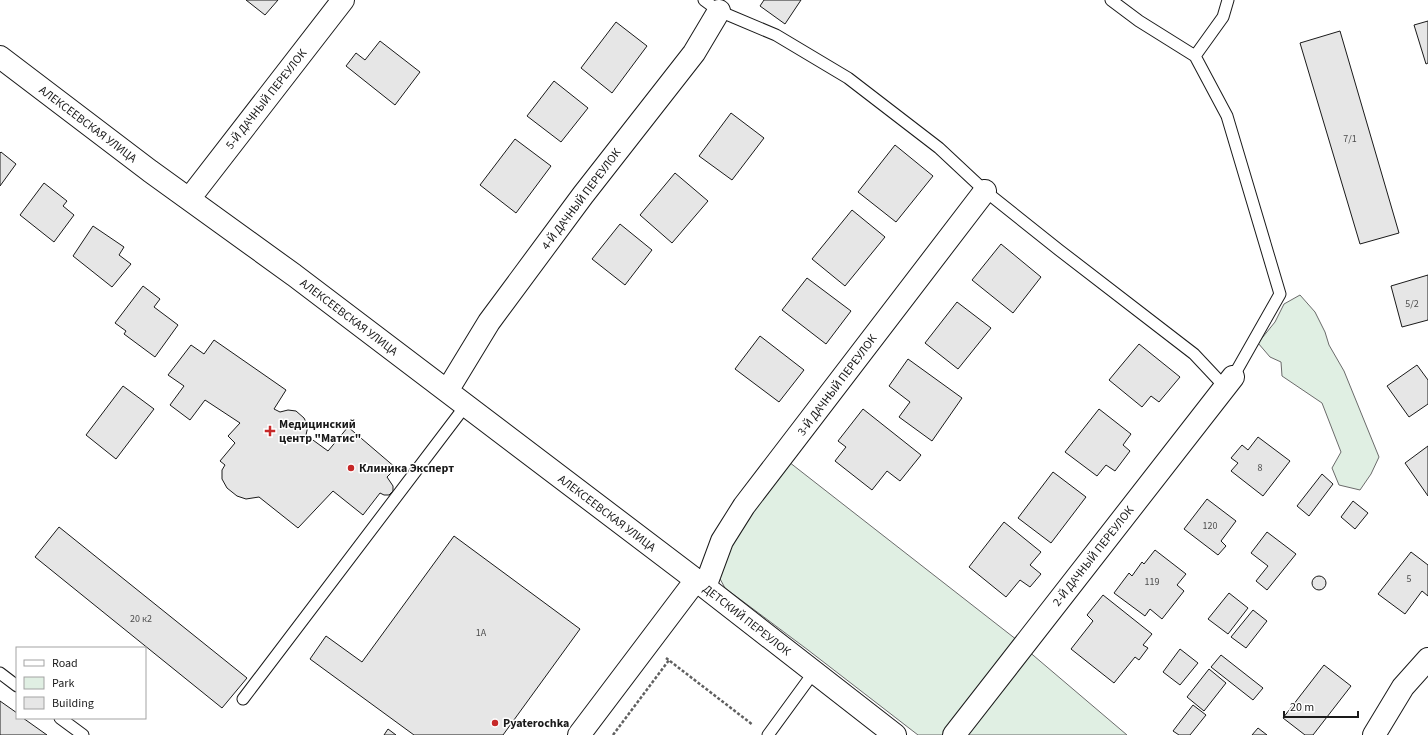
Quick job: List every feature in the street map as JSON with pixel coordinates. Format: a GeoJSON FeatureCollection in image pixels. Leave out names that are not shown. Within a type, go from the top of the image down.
{"type":"FeatureCollection","features":[{"type":"Feature","properties":{"kind":"street","name":"5-Й ДАЧНЫЙ ПЕРЕУЛОК"},"geometry":{"type":"LineString","coordinates":[[189,199],[343,0]]}},
{"type":"Feature","properties":{"kind":"street","name":"4-Й ДАЧНЫЙ ПЕРЕУЛОК"},"geometry":{"type":"LineString","coordinates":[[447,391],[489,322],[582,195],[694,53],[711,6]]}},
{"type":"Feature","properties":{"kind":"street","name":"АЛЕКСЕЕВСКАЯ УЛИЦА"},"geometry":{"type":"LineString","coordinates":[[0,57],[150,171],[294,275],[700,583]]}},
{"type":"Feature","properties":{"kind":"street","name":"3-Й ДАЧНЫЙ ПЕРЕУЛОК"},"geometry":{"type":"LineString","coordinates":[[700,583],[722,541],[744,506],[985,191]]}},
{"type":"Feature","properties":{"kind":"street","name":"2-Й ДАЧНЫЙ ПЕРЕУЛОК"},"geometry":{"type":"LineString","coordinates":[[954,735],[1229,382]]}},
{"type":"Feature","properties":{"kind":"street","name":"ДЕТСКИЙ ПЕРЕУЛОК"},"geometry":{"type":"LineString","coordinates":[[579,735],[647,644],[700,583],[895,735]]}},
{"type":"Feature","properties":{"kind":"street"},"geometry":{"type":"LineString","coordinates":[[1374,735],[1403,687],[1428,658]]}},
{"type":"Feature","properties":{"kind":"lane"},"geometry":{"type":"LineString","coordinates":[[711,6],[776,35],[848,78],[939,148],[985,191],[1065,255],[1229,382],[1280,294],[1227,116],[1195,56],[1139,21],[1111,0]]}},
{"type":"Feature","properties":{"kind":"lane"},"geometry":{"type":"LineString","coordinates":[[1195,56],[1223,17],[1228,0]]}},
{"type":"Feature","properties":{"kind":"lane"},"geometry":{"type":"LineString","coordinates":[[242,700],[466,405]]}},
{"type":"Feature","properties":{"kind":"lane"},"geometry":{"type":"LineString","coordinates":[[768,735],[814,672]]}},
{"type":"Feature","properties":{"kind":"lane"},"geometry":{"type":"LineString","coordinates":[[0,673],[16,685]]}},
{"type":"Feature","properties":{"kind":"lane"},"geometry":{"type":"LineString","coordinates":[[61,719],[83,735]]}},
{"type":"Feature","properties":{"kind":"path"},"geometry":{"type":"LineString","coordinates":[[647,644],[754,726]]}},
{"type":"Feature","properties":{"kind":"path"},"geometry":{"type":"LineString","coordinates":[[613,735],[669,660]]}},
{"type":"Feature","properties":{"kind":"green space"},"geometry":{"type":"Polygon","coordinates":[[[1300,295],[1315,312],[1325,332],[1329,345],[1344,371],[1379,457],[1371,474],[1360,490],[1339,485],[1332,468],[1341,452],[1322,403],[1282,376],[1281,362],[1270,357],[1258,343],[1275,322],[1284,304],[1300,295]]]}},
{"type":"Feature","properties":{"kind":"green space"},"geometry":{"type":"Polygon","coordinates":[[[789,462],[1017,640],[946,735],[918,735],[725,588],[719,577],[726,552],[757,503],[789,462]]]}},
{"type":"Feature","properties":{"kind":"green space"},"geometry":{"type":"Polygon","coordinates":[[[1027,650],[1127,735],[965,735],[1027,650]]]}},
{"type":"Feature","properties":{"kind":"building"},"geometry":{"type":"Polygon","coordinates":[[[246,0],[278,0],[265,15],[246,0]]]}},
{"type":"Feature","properties":{"kind":"building"},"geometry":{"type":"Polygon","coordinates":[[[764,0],[801,0],[785,24],[760,6],[764,0]]]}},
{"type":"Feature","properties":{"kind":"building"},"geometry":{"type":"Polygon","coordinates":[[[1428,21],[1428,63],[1426,64],[1414,25],[1428,21]]]}},
{"type":"Feature","properties":{"kind":"building"},"geometry":{"type":"Polygon","coordinates":[[[616,22],[647,46],[612,93],[581,68],[616,22]]]}},
{"type":"Feature","properties":{"kind":"building"},"geometry":{"type":"Polygon","coordinates":[[[1340,31],[1399,233],[1360,244],[1300,43],[1340,31]]]}},
{"type":"Feature","properties":{"kind":"building"},"geometry":{"type":"Polygon","coordinates":[[[380,41],[420,72],[395,105],[346,66],[356,53],[365,60],[380,41]]]}},
{"type":"Feature","properties":{"kind":"building"},"geometry":{"type":"Polygon","coordinates":[[[554,81],[588,108],[561,142],[527,116],[554,81]]]}},
{"type":"Feature","properties":{"kind":"building"},"geometry":{"type":"Polygon","coordinates":[[[731,113],[764,138],[732,180],[699,156],[731,113]]]}},
{"type":"Feature","properties":{"kind":"building"},"geometry":{"type":"Polygon","coordinates":[[[515,139],[551,166],[516,213],[480,185],[515,139]]]}},
{"type":"Feature","properties":{"kind":"building"},"geometry":{"type":"Polygon","coordinates":[[[895,145],[933,176],[896,222],[858,192],[895,145]]]}},
{"type":"Feature","properties":{"kind":"building"},"geometry":{"type":"Polygon","coordinates":[[[1,152],[16,164],[0,186],[0,153],[1,152]]]}},
{"type":"Feature","properties":{"kind":"building"},"geometry":{"type":"Polygon","coordinates":[[[675,173],[708,201],[672,243],[640,215],[675,173]]]}},
{"type":"Feature","properties":{"kind":"building"},"geometry":{"type":"Polygon","coordinates":[[[44,183],[67,201],[63,206],[74,215],[54,242],[20,215],[44,183]]]}},
{"type":"Feature","properties":{"kind":"building"},"geometry":{"type":"Polygon","coordinates":[[[852,210],[885,237],[845,286],[812,259],[852,210]]]}},
{"type":"Feature","properties":{"kind":"building"},"geometry":{"type":"Polygon","coordinates":[[[620,224],[652,250],[625,285],[592,259],[620,224]]]}},
{"type":"Feature","properties":{"kind":"building"},"geometry":{"type":"Polygon","coordinates":[[[93,226],[124,247],[119,255],[131,264],[112,287],[73,256],[93,226]]]}},
{"type":"Feature","properties":{"kind":"building"},"geometry":{"type":"Polygon","coordinates":[[[1001,244],[1041,277],[1013,313],[972,280],[1001,244]]]}},
{"type":"Feature","properties":{"kind":"building"},"geometry":{"type":"Polygon","coordinates":[[[1428,275],[1428,320],[1402,327],[1391,286],[1428,275]]]}},
{"type":"Feature","properties":{"kind":"building"},"geometry":{"type":"Polygon","coordinates":[[[807,278],[851,311],[826,344],[782,310],[807,278]]]}},
{"type":"Feature","properties":{"kind":"building"},"geometry":{"type":"Polygon","coordinates":[[[143,286],[160,299],[154,307],[178,325],[155,357],[124,334],[126,331],[115,323],[143,286]]]}},
{"type":"Feature","properties":{"kind":"building"},"geometry":{"type":"Polygon","coordinates":[[[957,302],[991,328],[958,369],[925,343],[957,302]]]}},
{"type":"Feature","properties":{"kind":"building"},"geometry":{"type":"Polygon","coordinates":[[[760,336],[804,370],[779,402],[735,369],[760,336]]]}},
{"type":"Feature","properties":{"kind":"building","name":"Медицинский центр \"Матис\""},"geometry":{"type":"Polygon","coordinates":[[[214,340],[286,390],[274,409],[280,412],[288,410],[296,411],[304,418],[308,426],[306,435],[328,451],[348,427],[396,468],[387,477],[393,486],[393,491],[389,495],[380,493],[363,515],[333,491],[298,528],[259,497],[246,499],[237,496],[227,488],[222,479],[222,470],[225,465],[220,461],[235,443],[228,436],[240,423],[205,400],[190,420],[170,405],[184,386],[168,375],[191,345],[204,354],[214,340]]]}},
{"type":"Feature","properties":{"kind":"building"},"geometry":{"type":"Polygon","coordinates":[[[1139,344],[1180,377],[1159,402],[1151,396],[1142,407],[1109,380],[1139,344]]]}},
{"type":"Feature","properties":{"kind":"building"},"geometry":{"type":"Polygon","coordinates":[[[908,359],[962,398],[932,441],[899,417],[910,402],[889,386],[908,359]]]}},
{"type":"Feature","properties":{"kind":"building"},"geometry":{"type":"Polygon","coordinates":[[[1417,365],[1428,380],[1428,404],[1409,417],[1387,386],[1417,365]]]}},
{"type":"Feature","properties":{"kind":"building"},"geometry":{"type":"Polygon","coordinates":[[[123,386],[154,409],[116,459],[86,435],[123,386]]]}},
{"type":"Feature","properties":{"kind":"building"},"geometry":{"type":"Polygon","coordinates":[[[863,409],[921,455],[900,481],[887,471],[872,490],[835,461],[846,447],[838,441],[863,409]]]}},
{"type":"Feature","properties":{"kind":"building"},"geometry":{"type":"Polygon","coordinates":[[[1099,409],[1131,434],[1123,445],[1130,451],[1115,471],[1106,465],[1097,476],[1065,452],[1099,409]]]}},
{"type":"Feature","properties":{"kind":"building"},"geometry":{"type":"Polygon","coordinates":[[[1258,437],[1290,461],[1263,496],[1231,471],[1238,463],[1231,458],[1242,445],[1248,450],[1258,437]]]}},
{"type":"Feature","properties":{"kind":"building"},"geometry":{"type":"Polygon","coordinates":[[[1428,446],[1428,496],[1405,463],[1428,446]]]}},
{"type":"Feature","properties":{"kind":"building"},"geometry":{"type":"Polygon","coordinates":[[[1053,472],[1086,497],[1051,543],[1018,518],[1053,472]]]}},
{"type":"Feature","properties":{"kind":"building"},"geometry":{"type":"Polygon","coordinates":[[[1322,474],[1333,484],[1309,516],[1297,506],[1322,474]]]}},
{"type":"Feature","properties":{"kind":"building"},"geometry":{"type":"Polygon","coordinates":[[[1207,499],[1236,521],[1221,541],[1226,546],[1218,555],[1184,529],[1207,499]]]}},
{"type":"Feature","properties":{"kind":"building"},"geometry":{"type":"Polygon","coordinates":[[[1353,501],[1368,513],[1355,529],[1341,517],[1353,501]]]}},
{"type":"Feature","properties":{"kind":"building"},"geometry":{"type":"Polygon","coordinates":[[[1004,522],[1041,552],[1030,565],[1041,574],[1030,587],[1020,580],[1006,597],[969,567],[1004,522]]]}},
{"type":"Feature","properties":{"kind":"building"},"geometry":{"type":"Polygon","coordinates":[[[59,527],[247,678],[222,708],[35,557],[59,527]]]}},
{"type":"Feature","properties":{"kind":"building"},"geometry":{"type":"Polygon","coordinates":[[[1267,532],[1296,554],[1267,590],[1256,581],[1268,566],[1251,553],[1267,532]]]}},
{"type":"Feature","properties":{"kind":"building"},"geometry":{"type":"Polygon","coordinates":[[[454,536],[580,629],[503,735],[414,735],[310,659],[326,636],[362,662],[454,536]]]}},
{"type":"Feature","properties":{"kind":"building"},"geometry":{"type":"Polygon","coordinates":[[[1155,550],[1186,574],[1177,585],[1184,591],[1162,619],[1150,609],[1145,616],[1114,593],[1129,573],[1132,576],[1142,562],[1144,564],[1155,550]]]}},
{"type":"Feature","properties":{"kind":"building"},"geometry":{"type":"Polygon","coordinates":[[[1411,552],[1428,565],[1428,596],[1422,591],[1405,614],[1378,594],[1411,552]]]}},
{"type":"Feature","properties":{"kind":"building"},"geometry":{"type":"Polygon","coordinates":[[[1316,576],[1322,576],[1326,580],[1326,586],[1322,590],[1316,590],[1312,586],[1312,580],[1316,576]]]}},
{"type":"Feature","properties":{"kind":"building"},"geometry":{"type":"Polygon","coordinates":[[[1229,593],[1248,608],[1228,634],[1208,619],[1229,593]]]}},
{"type":"Feature","properties":{"kind":"building"},"geometry":{"type":"Polygon","coordinates":[[[1103,595],[1152,634],[1143,645],[1148,648],[1139,660],[1135,657],[1114,683],[1071,649],[1093,621],[1087,615],[1103,595]]]}},
{"type":"Feature","properties":{"kind":"building"},"geometry":{"type":"Polygon","coordinates":[[[1253,610],[1267,621],[1246,648],[1231,637],[1253,610]]]}},
{"type":"Feature","properties":{"kind":"building"},"geometry":{"type":"Polygon","coordinates":[[[1180,649],[1198,663],[1180,685],[1163,672],[1180,649]]]}},
{"type":"Feature","properties":{"kind":"building"},"geometry":{"type":"Polygon","coordinates":[[[1221,655],[1263,688],[1253,700],[1211,667],[1221,655]]]}},
{"type":"Feature","properties":{"kind":"building"},"geometry":{"type":"Polygon","coordinates":[[[1324,665],[1351,686],[1313,735],[1305,735],[1283,718],[1324,665]]]}},
{"type":"Feature","properties":{"kind":"building"},"geometry":{"type":"Polygon","coordinates":[[[1209,669],[1226,683],[1204,711],[1187,697],[1209,669]]]}},
{"type":"Feature","properties":{"kind":"building"},"geometry":{"type":"Polygon","coordinates":[[[0,701],[16,712],[16,719],[24,719],[47,735],[0,735],[0,701]]]}},
{"type":"Feature","properties":{"kind":"building"},"geometry":{"type":"Polygon","coordinates":[[[1193,705],[1206,715],[1190,735],[1179,735],[1173,731],[1193,705]]]}},
{"type":"Feature","properties":{"kind":"building"},"geometry":{"type":"Polygon","coordinates":[[[1258,728],[1267,735],[1252,735],[1258,728]]]}},
{"type":"Feature","properties":{"kind":"building"},"geometry":{"type":"Polygon","coordinates":[[[388,729],[396,735],[384,735],[388,729]]]}},
{"type":"Feature","properties":{"kind":"place","name":"Медицинский центр \"Матис\""},"geometry":{"type":"Point","coordinates":[270,431]}},
{"type":"Feature","properties":{"kind":"place","name":"Клиника Эксперт"},"geometry":{"type":"Point","coordinates":[351,468]}},
{"type":"Feature","properties":{"kind":"place","name":"Pyaterochka"},"geometry":{"type":"Point","coordinates":[495,723]}}]}
